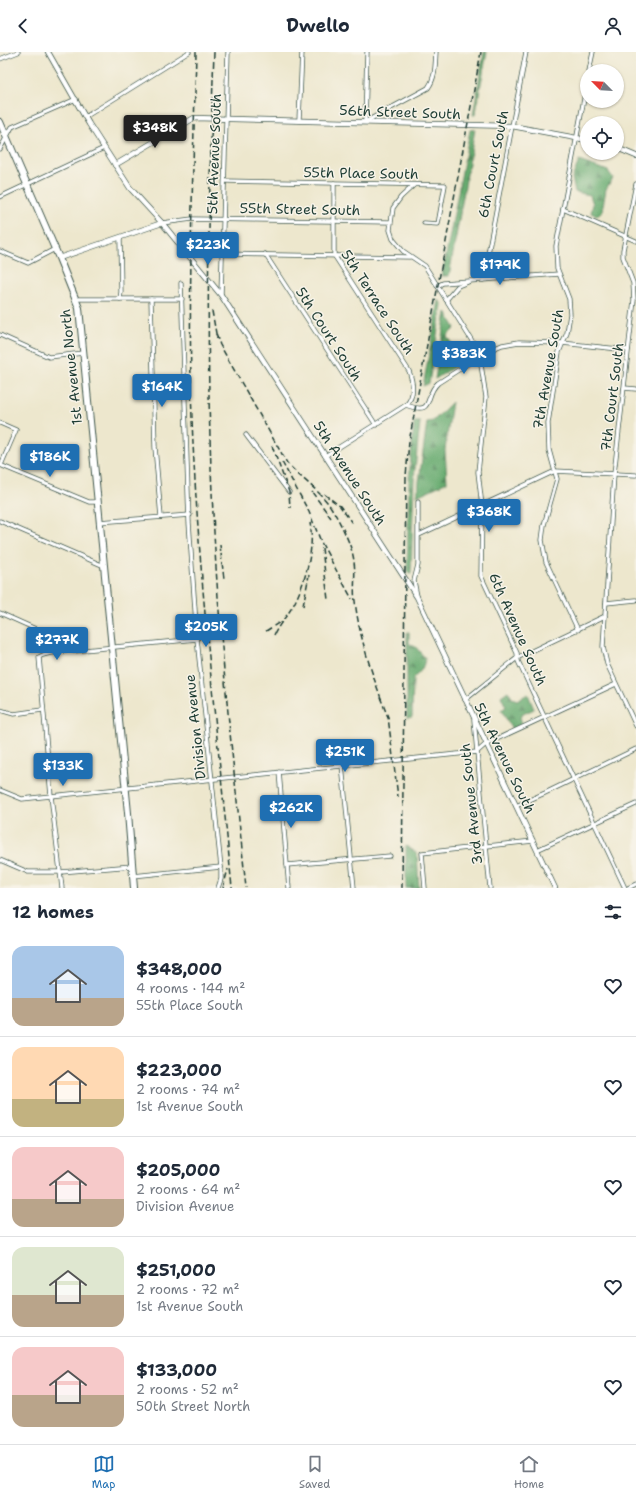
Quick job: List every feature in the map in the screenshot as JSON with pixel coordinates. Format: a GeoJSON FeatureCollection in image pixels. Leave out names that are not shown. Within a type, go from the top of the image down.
{"type":"FeatureCollection","features":[{"type":"Feature","properties":{"kind":"main road","name":"1st Avenue North"},"geometry":{"type":"LineString","coordinates":[[0,122],[77,299],[126,789],[134,888]]}},
{"type":"Feature","properties":{"kind":"street"},"geometry":{"type":"LineString","coordinates":[[0,59],[18,52]]}},
{"type":"Feature","properties":{"kind":"street"},"geometry":{"type":"LineString","coordinates":[[49,52],[85,117],[136,196],[162,223],[221,294]]}},
{"type":"Feature","properties":{"kind":"street"},"geometry":{"type":"LineString","coordinates":[[85,117],[189,52]]}},
{"type":"Feature","properties":{"kind":"street","name":"5th Avenue South"},"geometry":{"type":"LineString","coordinates":[[228,52],[221,294],[417,597],[555,888]]}},
{"type":"Feature","properties":{"kind":"street"},"geometry":{"type":"LineString","coordinates":[[299,120],[302,52]]}},
{"type":"Feature","properties":{"kind":"street"},"geometry":{"type":"LineString","coordinates":[[367,52],[365,122],[428,88],[432,82],[435,70],[436,52]]}},
{"type":"Feature","properties":{"kind":"street","name":"6th Court South"},"geometry":{"type":"LineString","coordinates":[[483,280],[526,52]]}},
{"type":"Feature","properties":{"kind":"street"},"geometry":{"type":"LineString","coordinates":[[590,64],[593,52]]}},
{"type":"Feature","properties":{"kind":"street"},"geometry":{"type":"LineString","coordinates":[[0,149],[12,127],[76,99]]}},
{"type":"Feature","properties":{"kind":"street","name":"7th Avenue South"},"geometry":{"type":"LineString","coordinates":[[578,630],[546,562],[543,551],[543,530],[556,481],[555,471],[549,450],[548,429],[562,343],[569,327],[570,310],[569,299],[559,274],[555,251],[582,108]]}},
{"type":"Feature","properties":{"kind":"street","name":"56th Street South"},"geometry":{"type":"LineString","coordinates":[[115,165],[191,119],[226,118],[512,126],[580,139]]}},
{"type":"Feature","properties":{"kind":"street"},"geometry":{"type":"LineString","coordinates":[[0,197],[104,148]]}},
{"type":"Feature","properties":{"kind":"street"},"geometry":{"type":"LineString","coordinates":[[624,151],[636,156]]}},
{"type":"Feature","properties":{"kind":"street","name":"55th Place South"},"geometry":{"type":"LineString","coordinates":[[225,181],[445,185],[438,224],[424,223]]}},
{"type":"Feature","properties":{"kind":"street","name":"5th Terrace South"},"geometry":{"type":"LineString","coordinates":[[334,183],[334,255],[409,371],[412,379],[412,391],[411,399],[406,405]]}},
{"type":"Feature","properties":{"kind":"street","name":"7th Court South"},"geometry":{"type":"LineString","coordinates":[[605,616],[614,474],[634,294],[632,278],[623,255],[625,236],[636,184]]}},
{"type":"Feature","properties":{"kind":"street"},"geometry":{"type":"LineString","coordinates":[[390,222],[393,208],[401,196],[414,185]]}},
{"type":"Feature","properties":{"kind":"street"},"geometry":{"type":"LineString","coordinates":[[563,209],[636,241]]}},
{"type":"Feature","properties":{"kind":"street","name":"55th Street South"},"geometry":{"type":"LineString","coordinates":[[162,223],[192,219],[390,222]]}},
{"type":"Feature","properties":{"kind":"street","name":"6th Avenue South"},"geometry":{"type":"LineString","coordinates":[[390,222],[390,230],[393,239],[410,257],[425,266],[480,356],[486,397],[478,472],[482,506],[481,576],[517,654],[517,658],[625,888]]}},
{"type":"Feature","properties":{"kind":"street"},"geometry":{"type":"LineString","coordinates":[[60,258],[162,223]]}},
{"type":"Feature","properties":{"kind":"street"},"geometry":{"type":"LineString","coordinates":[[120,238],[120,299]]}},
{"type":"Feature","properties":{"kind":"street"},"geometry":{"type":"LineString","coordinates":[[0,251],[28,262],[55,249]]}},
{"type":"Feature","properties":{"kind":"street"},"geometry":{"type":"LineString","coordinates":[[221,254],[410,257]]}},
{"type":"Feature","properties":{"kind":"street","name":"5th Court South"},"geometry":{"type":"LineString","coordinates":[[265,254],[376,425]]}},
{"type":"Feature","properties":{"kind":"street"},"geometry":{"type":"LineString","coordinates":[[437,286],[443,283],[559,274]]}},
{"type":"Feature","properties":{"kind":"street"},"geometry":{"type":"LineString","coordinates":[[446,300],[458,286],[470,281]]}},
{"type":"Feature","properties":{"kind":"street","name":"Division Avenue"},"geometry":{"type":"LineString","coordinates":[[181,283],[190,516],[189,522],[197,638],[221,879],[218,888]]}},
{"type":"Feature","properties":{"kind":"street"},"geometry":{"type":"LineString","coordinates":[[77,299],[182,299]]}},
{"type":"Feature","properties":{"kind":"street"},"geometry":{"type":"LineString","coordinates":[[151,299],[155,447],[161,517]]}},
{"type":"Feature","properties":{"kind":"street"},"geometry":{"type":"LineString","coordinates":[[0,335],[49,357],[83,353]]}},
{"type":"Feature","properties":{"kind":"street"},"geometry":{"type":"LineString","coordinates":[[325,456],[406,405],[415,408],[425,407],[436,385],[480,356],[502,345],[519,342],[562,343],[628,350]]}},
{"type":"Feature","properties":{"kind":"street"},"geometry":{"type":"LineString","coordinates":[[624,388],[636,389]]}},
{"type":"Feature","properties":{"kind":"street"},"geometry":{"type":"LineString","coordinates":[[0,423],[16,430],[0,465],[88,502],[98,502]]}},
{"type":"Feature","properties":{"kind":"street"},"geometry":{"type":"LineString","coordinates":[[246,435],[289,492]]}},
{"type":"Feature","properties":{"kind":"street"},"geometry":{"type":"LineString","coordinates":[[419,535],[555,471],[636,475]]}},
{"type":"Feature","properties":{"kind":"street"},"geometry":{"type":"LineString","coordinates":[[417,597],[414,581],[418,565],[418,502]]}},
{"type":"Feature","properties":{"kind":"street"},"geometry":{"type":"LineString","coordinates":[[100,522],[190,516]]}},
{"type":"Feature","properties":{"kind":"street"},"geometry":{"type":"LineString","coordinates":[[0,521],[104,566]]}},
{"type":"Feature","properties":{"kind":"street"},"geometry":{"type":"LineString","coordinates":[[606,603],[636,600]]}},
{"type":"Feature","properties":{"kind":"street"},"geometry":{"type":"LineString","coordinates":[[0,613],[38,630],[71,650]]}},
{"type":"Feature","properties":{"kind":"street"},"geometry":{"type":"LineString","coordinates":[[465,700],[517,658],[605,616],[604,656],[636,726]]}},
{"type":"Feature","properties":{"kind":"street"},"geometry":{"type":"LineString","coordinates":[[62,888],[42,710],[39,657],[43,654],[66,652],[71,650],[197,638]]}},
{"type":"Feature","properties":{"kind":"street"},"geometry":{"type":"LineString","coordinates":[[0,790],[22,799],[86,794],[342,765],[477,752],[486,744],[616,684]]}},
{"type":"Feature","properties":{"kind":"street"},"geometry":{"type":"LineString","coordinates":[[0,710],[14,714],[42,710]]}},
{"type":"Feature","properties":{"kind":"street"},"geometry":{"type":"LineString","coordinates":[[631,715],[636,713]]}},
{"type":"Feature","properties":{"kind":"street","name":"3rd Avenue South"},"geometry":{"type":"LineString","coordinates":[[474,719],[490,888]]}},
{"type":"Feature","properties":{"kind":"street"},"geometry":{"type":"LineString","coordinates":[[516,806],[636,749]]}},
{"type":"Feature","properties":{"kind":"street"},"geometry":{"type":"LineString","coordinates":[[342,765],[354,888]]}},
{"type":"Feature","properties":{"kind":"street"},"geometry":{"type":"LineString","coordinates":[[279,772],[289,888]]}},
{"type":"Feature","properties":{"kind":"street"},"geometry":{"type":"LineString","coordinates":[[537,850],[636,804]]}},
{"type":"Feature","properties":{"kind":"street"},"geometry":{"type":"LineString","coordinates":[[425,888],[422,853],[533,841]]}},
{"type":"Feature","properties":{"kind":"street"},"geometry":{"type":"LineString","coordinates":[[287,865],[390,856]]}},
{"type":"Feature","properties":{"kind":"street"},"geometry":{"type":"LineString","coordinates":[[0,860],[28,872],[61,872],[132,866]]}},
{"type":"Feature","properties":{"kind":"street"},"geometry":{"type":"LineString","coordinates":[[133,876],[220,867]]}},
{"type":"Feature","properties":{"kind":"street"},"geometry":{"type":"LineString","coordinates":[[628,888],[636,884]]}},
{"type":"Feature","properties":{"kind":"green space"},"geometry":{"type":"Polygon","coordinates":[[[484,52],[487,52],[475,115],[473,115],[484,52]]]}},
{"type":"Feature","properties":{"kind":"green space"},"geometry":{"type":"Polygon","coordinates":[[[475,129],[449,276],[442,276],[470,130],[475,129]]]}},
{"type":"Feature","properties":{"kind":"green space"},"geometry":{"type":"Polygon","coordinates":[[[579,161],[608,171],[613,178],[606,189],[602,212],[599,215],[591,213],[593,204],[590,195],[575,192],[572,178],[579,161]]]}},
{"type":"Feature","properties":{"kind":"green space"},"geometry":{"type":"Polygon","coordinates":[[[439,300],[442,305],[429,383],[423,386],[439,300]]]}},
{"type":"Feature","properties":{"kind":"green space"},"geometry":{"type":"Polygon","coordinates":[[[446,312],[455,328],[447,336],[462,362],[435,379],[446,312]]]}},
{"type":"Feature","properties":{"kind":"green space"},"geometry":{"type":"Polygon","coordinates":[[[452,402],[445,450],[447,482],[417,496],[427,422],[433,421],[452,402]]]}},
{"type":"Feature","properties":{"kind":"green space"},"geometry":{"type":"Polygon","coordinates":[[[414,422],[420,422],[414,478],[411,573],[409,574],[407,571],[409,479],[414,422]]]}},
{"type":"Feature","properties":{"kind":"green space"},"geometry":{"type":"Polygon","coordinates":[[[407,632],[409,632],[409,644],[414,645],[425,658],[422,669],[413,678],[412,717],[407,718],[407,632]]]}},
{"type":"Feature","properties":{"kind":"green space"},"geometry":{"type":"Polygon","coordinates":[[[508,691],[512,698],[517,700],[528,694],[534,709],[523,714],[520,717],[522,724],[512,729],[501,710],[506,707],[501,696],[508,691]]]}},
{"type":"Feature","properties":{"kind":"green space"},"geometry":{"type":"Polygon","coordinates":[[[406,846],[417,853],[419,888],[406,888],[406,846]]]}},
{"type":"Feature","properties":{"kind":"railway"},"geometry":{"type":"LineString","coordinates":[[196,52],[191,297],[191,394],[193,443],[200,555],[232,888]]}},
{"type":"Feature","properties":{"kind":"railway"},"geometry":{"type":"LineString","coordinates":[[214,52],[208,292],[211,472],[220,621],[246,888]]}},
{"type":"Feature","properties":{"kind":"railway"},"geometry":{"type":"LineString","coordinates":[[402,888],[406,476],[409,442],[481,52]]}},
{"type":"Feature","properties":{"kind":"railway"},"geometry":{"type":"LineString","coordinates":[[212,311],[217,339]]}},
{"type":"Feature","properties":{"kind":"railway"},"geometry":{"type":"LineString","coordinates":[[216,334],[220,345],[287,463],[317,491],[327,503],[335,514],[346,535],[354,562],[354,596],[359,626],[369,664],[382,701]]}},
{"type":"Feature","properties":{"kind":"railway"},"geometry":{"type":"LineString","coordinates":[[272,446],[289,492],[290,508]]}},
{"type":"Feature","properties":{"kind":"railway"},"geometry":{"type":"LineString","coordinates":[[282,462],[309,512],[322,544],[352,599]]}},
{"type":"Feature","properties":{"kind":"railway"},"geometry":{"type":"LineString","coordinates":[[312,492],[331,518]]}},
{"type":"Feature","properties":{"kind":"railway"},"geometry":{"type":"LineString","coordinates":[[324,494],[340,506],[352,523]]}},
{"type":"Feature","properties":{"kind":"railway"},"geometry":{"type":"LineString","coordinates":[[274,635],[293,606],[305,576],[310,555],[310,523]]}},
{"type":"Feature","properties":{"kind":"railway"},"geometry":{"type":"LineString","coordinates":[[220,545],[224,579]]}},
{"type":"Feature","properties":{"kind":"railway"},"geometry":{"type":"LineString","coordinates":[[322,548],[328,600]]}},
{"type":"Feature","properties":{"kind":"railway"},"geometry":{"type":"LineString","coordinates":[[303,606],[309,575]]}},
{"type":"Feature","properties":{"kind":"railway"},"geometry":{"type":"LineString","coordinates":[[266,631],[280,622]]}},
{"type":"Feature","properties":{"kind":"railway"},"geometry":{"type":"LineString","coordinates":[[380,697],[388,717],[398,797]]}},
{"type":"Feature","properties":{"kind":"railway"},"geometry":{"type":"LineString","coordinates":[[223,888],[228,869]]}}]}
